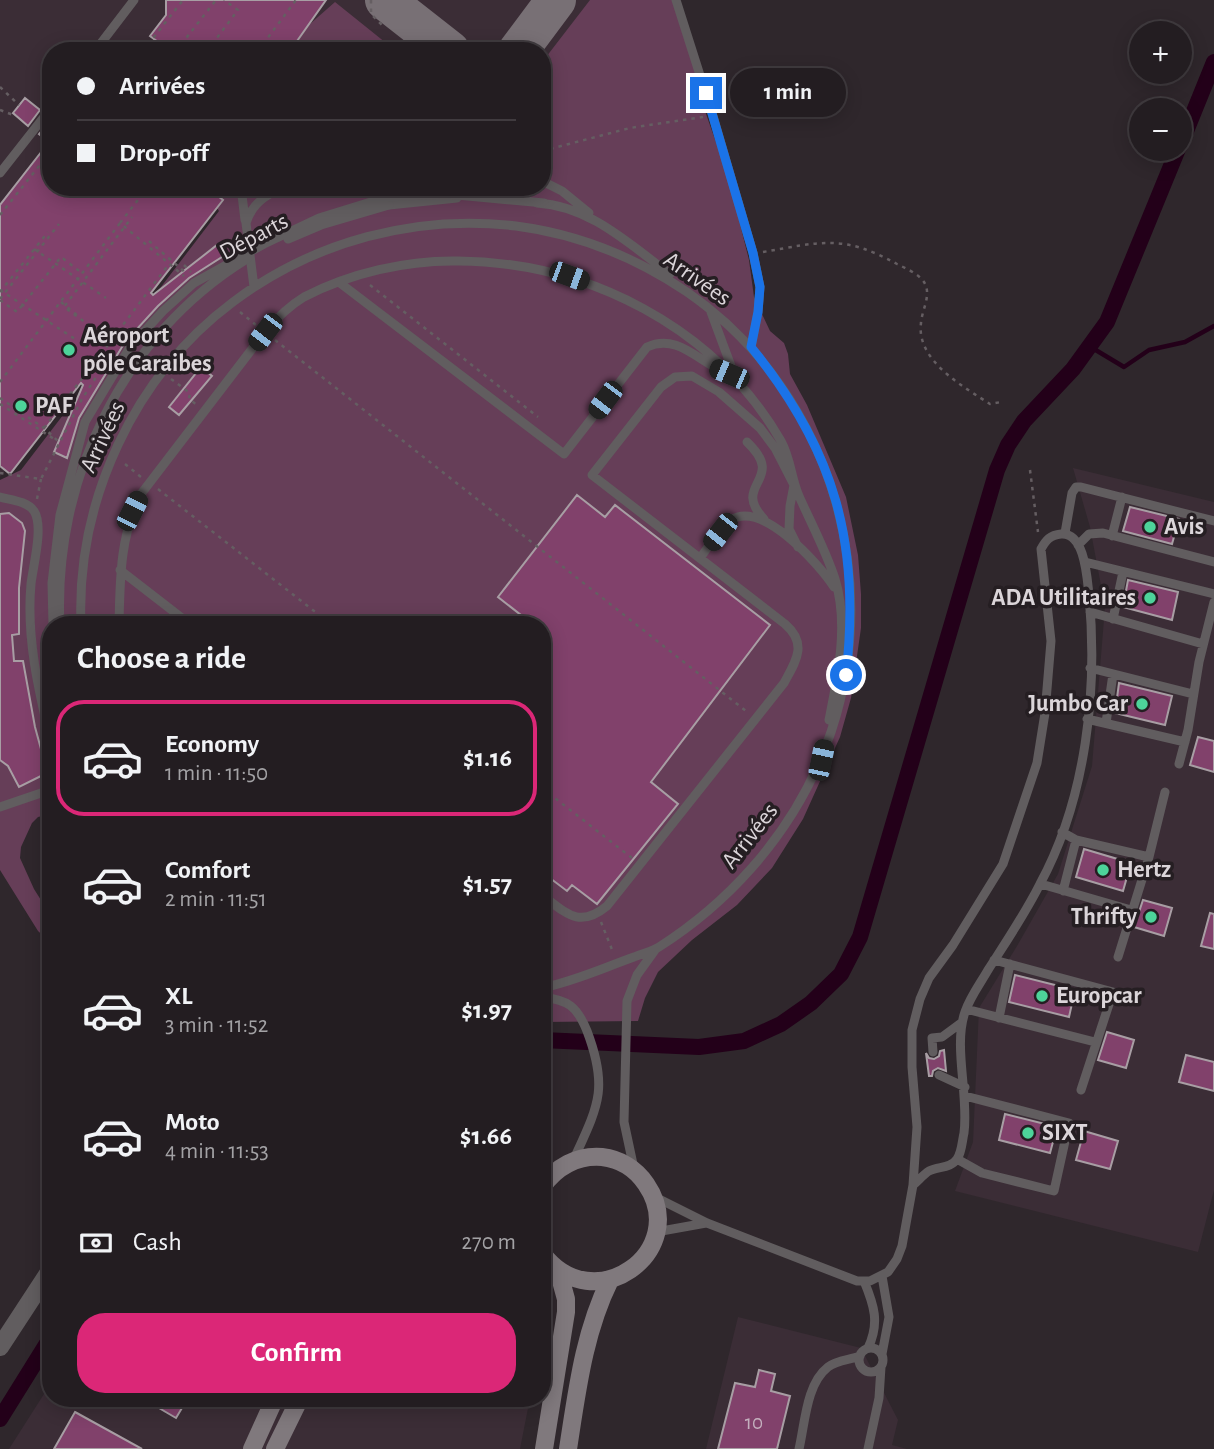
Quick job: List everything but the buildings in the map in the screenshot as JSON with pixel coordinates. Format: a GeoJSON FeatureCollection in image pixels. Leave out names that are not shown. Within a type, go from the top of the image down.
{"type":"FeatureCollection","features":[{"type":"Feature","properties":{"kind":"street"},"geometry":{"type":"LineString","coordinates":[[551,1175],[572,1161],[598,1157],[611,1159],[642,1178],[653,1196],[658,1220],[650,1249],[640,1263],[626,1274],[610,1280],[583,1281],[569,1277],[551,1263]]}},
{"type":"Feature","properties":{"kind":"street"},"geometry":{"type":"LineString","coordinates":[[551,1405],[566,1312],[566,1299],[558,1270]]}},
{"type":"Feature","properties":{"kind":"street"},"geometry":{"type":"LineString","coordinates":[[568,1449],[591,1324],[610,1280]]}},
{"type":"Feature","properties":{"kind":"street"},"geometry":{"type":"LineString","coordinates":[[0,1347],[42,1283]]}},
{"type":"Feature","properties":{"kind":"street"},"geometry":{"type":"LineString","coordinates":[[252,1449],[269,1407]]}},
{"type":"Feature","properties":{"kind":"street"},"geometry":{"type":"LineString","coordinates":[[275,1449],[296,1407]]}},
{"type":"Feature","properties":{"kind":"street"},"geometry":{"type":"LineString","coordinates":[[544,1449],[551,1407]]}},
{"type":"Feature","properties":{"kind":"lane"},"geometry":{"type":"LineString","coordinates":[[102,42],[134,0]]}},
{"type":"Feature","properties":{"kind":"lane"},"geometry":{"type":"LineString","coordinates":[[676,0],[753,253],[760,287],[751,347]]}},
{"type":"Feature","properties":{"kind":"lane"},"geometry":{"type":"LineString","coordinates":[[0,173],[42,119]]}},
{"type":"Feature","properties":{"kind":"lane"},"geometry":{"type":"LineString","coordinates":[[551,186],[573,199],[598,221]]}},
{"type":"Feature","properties":{"kind":"lane"},"geometry":{"type":"LineString","coordinates":[[242,196],[254,287]]}},
{"type":"Feature","properties":{"kind":"lane"},"geometry":{"type":"LineString","coordinates":[[246,223],[254,206],[267,196]]}},
{"type":"Feature","properties":{"kind":"lane"},"geometry":{"type":"LineString","coordinates":[[52,616],[52,583],[60,515],[85,422],[130,347],[163,311],[194,283],[264,244],[319,218],[387,197],[407,196]]}},
{"type":"Feature","properties":{"kind":"lane"},"geometry":{"type":"LineString","coordinates":[[468,196],[544,203]]}},
{"type":"Feature","properties":{"kind":"lane","name":"Départs"},"geometry":{"type":"LineString","coordinates":[[59,616],[58,591],[70,504],[92,438],[132,368],[183,308],[204,288],[245,260],[321,225],[389,205],[453,198],[544,203],[579,212],[598,221],[691,289],[709,308]]}},
{"type":"Feature","properties":{"kind":"lane","name":"Arrivées"},"geometry":{"type":"LineString","coordinates":[[81,616],[82,570],[99,492],[113,455],[143,398],[190,340],[230,304],[307,257],[364,236],[424,225],[485,222],[546,230],[604,247],[659,273],[709,308],[751,347],[779,382],[803,419],[822,458],[837,500],[851,587],[848,653],[835,718],[821,760],[787,823],[758,861],[724,896],[655,950],[569,982],[551,986]]}},
{"type":"Feature","properties":{"kind":"lane"},"geometry":{"type":"LineString","coordinates":[[119,616],[120,570],[132,511],[149,483],[265,332],[280,315],[303,298],[370,273],[430,261],[493,261],[534,267],[604,289],[664,321],[709,354],[765,416],[783,446],[792,466],[794,485],[789,506],[789,529],[798,547]]}},
{"type":"Feature","properties":{"kind":"lane"},"geometry":{"type":"LineString","coordinates":[[340,283],[564,454],[647,347],[662,342],[679,345],[712,367],[729,374]]}},
{"type":"Feature","properties":{"kind":"lane"},"geometry":{"type":"LineString","coordinates":[[709,308],[738,383]]}},
{"type":"Feature","properties":{"kind":"lane"},"geometry":{"type":"LineString","coordinates":[[551,901],[576,918],[597,914],[607,906],[785,683],[799,649],[795,634],[783,622],[592,475],[661,387],[682,375],[692,376],[707,384],[748,416],[769,438],[794,485],[833,574],[839,602],[840,653],[821,760]]}},
{"type":"Feature","properties":{"kind":"lane"},"geometry":{"type":"LineString","coordinates":[[747,442],[759,457],[764,472],[752,495],[754,509],[816,562],[837,591]]}},
{"type":"Feature","properties":{"kind":"lane"},"geometry":{"type":"LineString","coordinates":[[1065,533],[1072,493],[1076,487],[1214,521]]}},
{"type":"Feature","properties":{"kind":"lane"},"geometry":{"type":"LineString","coordinates":[[0,497],[26,504],[34,511],[39,523],[31,588],[32,641],[42,705]]}},
{"type":"Feature","properties":{"kind":"lane"},"geometry":{"type":"LineString","coordinates":[[1112,536],[1122,497]]}},
{"type":"Feature","properties":{"kind":"lane"},"geometry":{"type":"LineString","coordinates":[[700,558],[730,521],[740,517],[765,521]]}},
{"type":"Feature","properties":{"kind":"lane"},"geometry":{"type":"LineString","coordinates":[[653,1196],[707,1223],[843,1278],[864,1281],[882,1276],[892,1267],[902,1246],[913,1185],[917,1126],[912,1030],[929,978],[1003,864],[1037,763],[1045,713],[1051,640],[1041,549],[1047,539],[1065,533],[1075,540],[1085,562],[1090,612],[1087,719],[1078,782],[1041,884],[966,1009],[961,1023],[965,1118],[962,1146],[957,1159],[946,1168],[929,1171],[913,1185]]}},
{"type":"Feature","properties":{"kind":"lane"},"geometry":{"type":"LineString","coordinates":[[1078,545],[1089,534],[1095,533],[1214,562]]}},
{"type":"Feature","properties":{"kind":"lane"},"geometry":{"type":"LineString","coordinates":[[1085,562],[1214,594]]}},
{"type":"Feature","properties":{"kind":"lane"},"geometry":{"type":"LineString","coordinates":[[120,570],[180,616]]}},
{"type":"Feature","properties":{"kind":"lane"},"geometry":{"type":"LineString","coordinates":[[1113,619],[1123,572]]}},
{"type":"Feature","properties":{"kind":"lane"},"geometry":{"type":"LineString","coordinates":[[1179,764],[1214,602]]}},
{"type":"Feature","properties":{"kind":"lane"},"geometry":{"type":"LineString","coordinates":[[1090,612],[1203,644]]}},
{"type":"Feature","properties":{"kind":"lane"},"geometry":{"type":"LineString","coordinates":[[1090,668],[1193,694]]}},
{"type":"Feature","properties":{"kind":"lane"},"geometry":{"type":"LineString","coordinates":[[1106,723],[1113,674]]}},
{"type":"Feature","properties":{"kind":"lane"},"geometry":{"type":"LineString","coordinates":[[1087,719],[1185,743]]}},
{"type":"Feature","properties":{"kind":"lane"},"geometry":{"type":"LineString","coordinates":[[1118,957],[1149,858],[1164,792]]}},
{"type":"Feature","properties":{"kind":"lane"},"geometry":{"type":"LineString","coordinates":[[0,807],[42,793]]}},
{"type":"Feature","properties":{"kind":"lane"},"geometry":{"type":"LineString","coordinates":[[1062,832],[1076,840],[1149,858]]}},
{"type":"Feature","properties":{"kind":"lane"},"geometry":{"type":"LineString","coordinates":[[1063,891],[1076,840]]}},
{"type":"Feature","properties":{"kind":"lane"},"geometry":{"type":"LineString","coordinates":[[1041,884],[1131,910]]}},
{"type":"Feature","properties":{"kind":"lane"},"geometry":{"type":"LineString","coordinates":[[634,1171],[624,1122],[627,1001],[637,975],[655,950]]}},
{"type":"Feature","properties":{"kind":"lane"},"geometry":{"type":"LineString","coordinates":[[995,960],[1113,992],[1081,1090]]}},
{"type":"Feature","properties":{"kind":"lane"},"geometry":{"type":"LineString","coordinates":[[999,1018],[1010,964]]}},
{"type":"Feature","properties":{"kind":"lane"},"geometry":{"type":"LineString","coordinates":[[551,998],[571,1005],[583,1022],[596,1054],[600,1075],[593,1114],[572,1161]]}},
{"type":"Feature","properties":{"kind":"lane"},"geometry":{"type":"LineString","coordinates":[[966,1009],[1095,1042]]}},
{"type":"Feature","properties":{"kind":"lane"},"geometry":{"type":"LineString","coordinates":[[912,1041],[942,1037],[961,1023]]}},
{"type":"Feature","properties":{"kind":"lane"},"geometry":{"type":"LineString","coordinates":[[932,1038],[933,1052]]}},
{"type":"Feature","properties":{"kind":"lane"},"geometry":{"type":"LineString","coordinates":[[939,1075],[965,1091],[1069,1122],[1054,1191],[982,1173],[957,1159]]}},
{"type":"Feature","properties":{"kind":"lane"},"geometry":{"type":"LineString","coordinates":[[656,1233],[707,1223]]}},
{"type":"Feature","properties":{"kind":"lane"},"geometry":{"type":"LineString","coordinates":[[882,1276],[889,1317],[882,1354]]}},
{"type":"Feature","properties":{"kind":"lane"},"geometry":{"type":"LineString","coordinates":[[799,1449],[813,1388],[821,1374],[835,1363],[859,1356],[868,1348],[874,1332],[875,1315],[864,1281]]}},
{"type":"Feature","properties":{"kind":"lane"},"geometry":{"type":"LineString","coordinates":[[868,1348],[877,1349],[884,1360],[868,1449]]}},
{"type":"Feature","properties":{"kind":"lane"},"geometry":{"type":"LineString","coordinates":[[859,1356],[860,1364],[868,1372],[875,1372],[881,1367]]}},
{"type":"Feature","properties":{"kind":"path"},"geometry":{"type":"LineString","coordinates":[[151,42],[183,0]]}},
{"type":"Feature","properties":{"kind":"path"},"geometry":{"type":"LineString","coordinates":[[183,42],[216,0]]}},
{"type":"Feature","properties":{"kind":"path"},"geometry":{"type":"LineString","coordinates":[[214,42],[238,10],[224,0]]}},
{"type":"Feature","properties":{"kind":"path"},"geometry":{"type":"LineString","coordinates":[[265,42],[296,0]]}},
{"type":"Feature","properties":{"kind":"path"},"geometry":{"type":"LineString","coordinates":[[371,0],[371,14],[382,25]]}},
{"type":"Feature","properties":{"kind":"path"},"geometry":{"type":"LineString","coordinates":[[0,87],[19,105]]}},
{"type":"Feature","properties":{"kind":"path"},"geometry":{"type":"LineString","coordinates":[[0,110],[16,116]]}},
{"type":"Feature","properties":{"kind":"path"},"geometry":{"type":"LineString","coordinates":[[551,149],[630,128],[713,116]]}},
{"type":"Feature","properties":{"kind":"path"},"geometry":{"type":"LineString","coordinates":[[0,215],[42,161]]}},
{"type":"Feature","properties":{"kind":"path"},"geometry":{"type":"LineString","coordinates":[[0,382],[141,196]]}},
{"type":"Feature","properties":{"kind":"path"},"geometry":{"type":"LineString","coordinates":[[120,344],[98,332],[64,307],[132,217]]}},
{"type":"Feature","properties":{"kind":"path"},"geometry":{"type":"LineString","coordinates":[[120,223],[188,277],[149,241]]}},
{"type":"Feature","properties":{"kind":"path"},"geometry":{"type":"LineString","coordinates":[[59,224],[0,299],[17,312],[61,257],[82,273]]}},
{"type":"Feature","properties":{"kind":"path"},"geometry":{"type":"LineString","coordinates":[[48,232],[0,291],[75,339]]}},
{"type":"Feature","properties":{"kind":"path"},"geometry":{"type":"LineString","coordinates":[[753,253],[806,244],[841,242],[872,250],[907,270],[923,281],[928,293],[920,325],[924,346],[945,375],[990,404],[1001,402]]}},
{"type":"Feature","properties":{"kind":"path"},"geometry":{"type":"LineString","coordinates":[[34,248],[106,298]]}},
{"type":"Feature","properties":{"kind":"path"},"geometry":{"type":"LineString","coordinates":[[44,428],[169,264]]}},
{"type":"Feature","properties":{"kind":"path"},"geometry":{"type":"LineString","coordinates":[[61,302],[98,332]]}},
{"type":"Feature","properties":{"kind":"path"},"geometry":{"type":"LineString","coordinates":[[230,304],[757,719]]}},
{"type":"Feature","properties":{"kind":"path"},"geometry":{"type":"LineString","coordinates":[[162,372],[190,393],[189,399],[201,408],[205,405],[207,407]]}},
{"type":"Feature","properties":{"kind":"path"},"geometry":{"type":"LineString","coordinates":[[0,398],[60,442]]}},
{"type":"Feature","properties":{"kind":"path"},"geometry":{"type":"LineString","coordinates":[[0,404],[60,442]]}},
{"type":"Feature","properties":{"kind":"path"},"geometry":{"type":"LineString","coordinates":[[67,427],[77,432]]}},
{"type":"Feature","properties":{"kind":"path"},"geometry":{"type":"LineString","coordinates":[[34,511],[41,478],[60,442]]}},
{"type":"Feature","properties":{"kind":"path"},"geometry":{"type":"LineString","coordinates":[[113,455],[320,616]]}},
{"type":"Feature","properties":{"kind":"path"},"geometry":{"type":"LineString","coordinates":[[1030,470],[1041,549]]}},
{"type":"Feature","properties":{"kind":"path"},"geometry":{"type":"LineString","coordinates":[[0,473],[41,478]]}},
{"type":"Feature","properties":{"kind":"path"},"geometry":{"type":"LineString","coordinates":[[551,795],[640,864]]}},
{"type":"Feature","properties":{"kind":"path"},"geometry":{"type":"LineString","coordinates":[[597,914],[618,964]]}},
{"type":"Feature","properties":{"kind":"shaded area"},"geometry":{"type":"Polygon","coordinates":[[[0,0],[638,0],[551,113],[551,42],[330,42],[307,24],[293,42],[42,42],[42,196],[211,196],[0,477],[0,0]]]}},
{"type":"Feature","properties":{"kind":"shaded area"},"geometry":{"type":"Polygon","coordinates":[[[590,0],[676,0],[706,114],[728,176],[749,260],[754,297],[770,331],[784,343],[790,374],[807,405],[846,497],[858,555],[861,628],[851,698],[840,737],[803,819],[772,868],[737,905],[692,940],[658,972],[645,998],[638,1021],[551,1022],[551,616],[42,616],[42,816],[32,823],[21,847],[20,858],[42,902],[42,935],[0,870],[0,480],[21,470],[219,211],[217,208],[222,200],[217,196],[551,196],[551,51],[590,0]]]}},
{"type":"Feature","properties":{"kind":"shaded area"},"geometry":{"type":"Polygon","coordinates":[[[335,2],[385,42],[297,42],[310,24],[335,2]]]}},
{"type":"Feature","properties":{"kind":"shaded area"},"geometry":{"type":"Polygon","coordinates":[[[1073,468],[1214,502],[1214,1190],[1198,1252],[955,1191],[973,1142],[979,1008],[1058,874],[1092,766],[1105,607],[1090,527],[1073,468]]]}},
{"type":"Feature","properties":{"kind":"shaded area"},"geometry":{"type":"Polygon","coordinates":[[[738,1317],[861,1348],[898,1420],[892,1445],[907,1449],[706,1449],[738,1317]]]}},
{"type":"Feature","properties":{"kind":"shaded area"},"geometry":{"type":"Polygon","coordinates":[[[42,1397],[42,1407],[528,1407],[520,1449],[9,1449],[42,1397]]]}},
{"type":"Feature","properties":{"kind":"waterway"},"geometry":{"type":"LineString","coordinates":[[1192,116],[1214,62]]}},
{"type":"Feature","properties":{"kind":"waterway"},"geometry":{"type":"LineString","coordinates":[[551,1040],[699,1047],[744,1041],[781,1024],[811,1003],[841,974],[860,937],[997,470],[1008,445],[1024,421],[1073,369],[1107,322],[1173,161]]}},
{"type":"Feature","properties":{"kind":"waterway"},"geometry":{"type":"LineString","coordinates":[[1089,346],[1124,367],[1149,350],[1185,342],[1214,326]]}},
{"type":"Feature","properties":{"kind":"waterway"},"geometry":{"type":"LineString","coordinates":[[0,1419],[42,1351]]}},
{"type":"Feature","properties":{"kind":"taxiway"},"geometry":{"type":"LineString","coordinates":[[385,0],[439,42]]}},
{"type":"Feature","properties":{"kind":"taxiway"},"geometry":{"type":"LineString","coordinates":[[525,42],[556,0]]}},
{"type":"Feature","properties":{"kind":"place","name":"Aéroport pôle Caraibes"},"geometry":{"type":"Point","coordinates":[69,350]}},
{"type":"Feature","properties":{"kind":"place","name":"PAF"},"geometry":{"type":"Point","coordinates":[21,406]}},
{"type":"Feature","properties":{"kind":"place","name":"Avis"},"geometry":{"type":"Point","coordinates":[1150,527]}},
{"type":"Feature","properties":{"kind":"place","name":"ADA Utilitaires"},"geometry":{"type":"Point","coordinates":[1150,598]}},
{"type":"Feature","properties":{"kind":"place","name":"Jumbo Car"},"geometry":{"type":"Point","coordinates":[1142,704]}},
{"type":"Feature","properties":{"kind":"place","name":"Hertz"},"geometry":{"type":"Point","coordinates":[1103,870]}},
{"type":"Feature","properties":{"kind":"place","name":"Thrifty"},"geometry":{"type":"Point","coordinates":[1151,917]}},
{"type":"Feature","properties":{"kind":"place","name":"Europcar"},"geometry":{"type":"Point","coordinates":[1042,996]}},
{"type":"Feature","properties":{"kind":"place","name":"SIXT"},"geometry":{"type":"Point","coordinates":[1028,1133]}},
{"type":"Feature","properties":{"kind":"route"},"geometry":{"type":"LineString","coordinates":[[706,93],[753,253],[760,287],[751,347],[779,382],[803,419],[822,458],[837,500],[851,587],[851,631],[846,675]]}}]}
